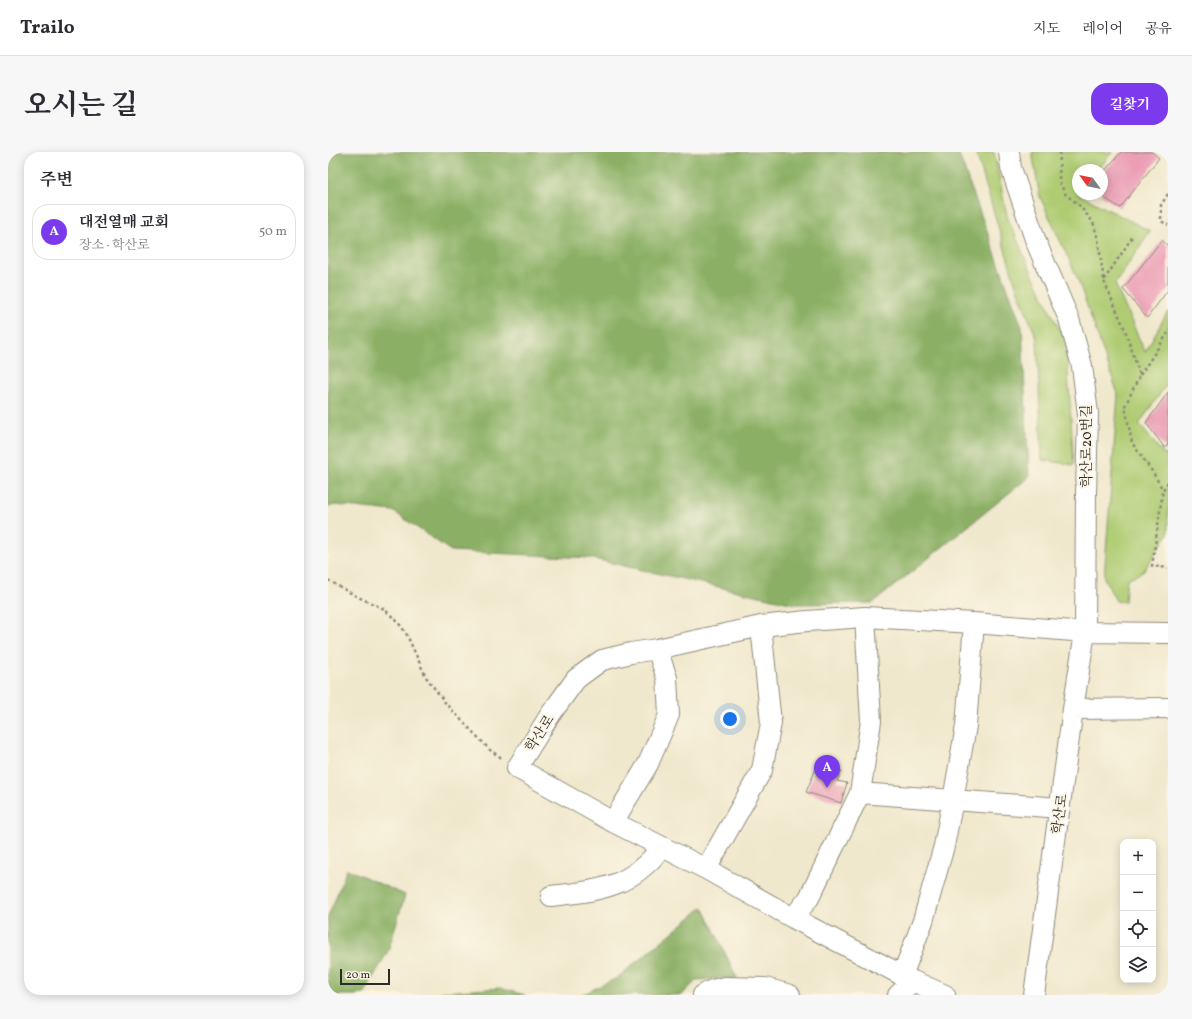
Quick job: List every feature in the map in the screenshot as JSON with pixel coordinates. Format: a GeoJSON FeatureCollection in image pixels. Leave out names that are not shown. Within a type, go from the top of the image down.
{"type":"FeatureCollection","features":[{"type":"Feature","properties":{"kind":"street","name":"학산로20번길"},"geometry":{"type":"LineString","coordinates":[[1009,152],[1011,168],[1036,242],[1069,320],[1082,366],[1088,414],[1085,632]]}},
{"type":"Feature","properties":{"kind":"street","name":"학산로"},"geometry":{"type":"LineString","coordinates":[[945,995],[908,978],[793,918],[706,869],[613,822],[516,768],[576,678],[602,660],[761,626],[865,617],[974,623],[1085,632],[1168,632]]}},
{"type":"Feature","properties":{"kind":"street"},"geometry":{"type":"LineString","coordinates":[[793,918],[809,898],[860,793],[871,721],[865,617]]}},
{"type":"Feature","properties":{"kind":"street"},"geometry":{"type":"LineString","coordinates":[[898,995],[908,978],[944,846],[966,726],[974,623]]}},
{"type":"Feature","properties":{"kind":"street"},"geometry":{"type":"LineString","coordinates":[[706,869],[762,770],[771,723],[761,626]]}},
{"type":"Feature","properties":{"kind":"street","name":"학산로"},"geometry":{"type":"LineString","coordinates":[[1034,995],[1085,632]]}},
{"type":"Feature","properties":{"kind":"street"},"geometry":{"type":"LineString","coordinates":[[613,822],[648,764],[669,715],[667,678],[657,649]]}},
{"type":"Feature","properties":{"kind":"street"},"geometry":{"type":"LineString","coordinates":[[1073,709],[1168,708]]}},
{"type":"Feature","properties":{"kind":"street"},"geometry":{"type":"LineString","coordinates":[[860,793],[1060,808]]}},
{"type":"Feature","properties":{"kind":"street"},"geometry":{"type":"LineString","coordinates":[[551,896],[596,890],[618,884],[639,871],[653,859],[662,847]]}},
{"type":"Feature","properties":{"kind":"street"},"geometry":{"type":"LineString","coordinates":[[703,995],[712,990],[725,987],[765,988],[790,995]]}},
{"type":"Feature","properties":{"kind":"path"},"geometry":{"type":"LineString","coordinates":[[1060,152],[1058,181],[1066,195],[1078,204],[1093,222],[1098,239],[1104,280],[1140,375]]}},
{"type":"Feature","properties":{"kind":"path"},"geometry":{"type":"LineString","coordinates":[[1168,194],[1161,205],[1161,221],[1168,225]]}},
{"type":"Feature","properties":{"kind":"path"},"geometry":{"type":"LineString","coordinates":[[1104,280],[1133,236]]}},
{"type":"Feature","properties":{"kind":"path"},"geometry":{"type":"LineString","coordinates":[[1163,490],[1152,471],[1132,443],[1125,406],[1140,375],[1168,333]]}},
{"type":"Feature","properties":{"kind":"path"},"geometry":{"type":"LineString","coordinates":[[1168,482],[1163,490],[1152,566],[1168,568]]}},
{"type":"Feature","properties":{"kind":"path"},"geometry":{"type":"LineString","coordinates":[[328,580],[354,595],[384,609],[397,621],[406,633],[426,678],[447,705],[490,750],[516,768]]}},
{"type":"Feature","properties":{"kind":"green space"},"geometry":{"type":"Polygon","coordinates":[[[328,152],[958,152],[1022,327],[1029,477],[873,603],[795,604],[589,558],[451,551],[393,511],[335,505],[328,507],[328,152]]]}},
{"type":"Feature","properties":{"kind":"green space"},"geometry":{"type":"Polygon","coordinates":[[[976,152],[994,152],[1007,216],[1027,263],[1066,343],[1074,465],[1042,460],[1037,339],[1015,283],[976,152]]]}},
{"type":"Feature","properties":{"kind":"green space"},"geometry":{"type":"Polygon","coordinates":[[[1032,152],[1112,152],[1103,164],[1072,164],[1072,200],[1090,200],[1150,231],[1115,284],[1145,352],[1168,311],[1168,382],[1139,424],[1165,456],[1168,452],[1168,534],[1143,572],[1127,579],[1125,602],[1116,601],[1104,578],[1118,394],[1077,277],[1040,197],[1032,152]]]}},
{"type":"Feature","properties":{"kind":"green space"},"geometry":{"type":"Polygon","coordinates":[[[347,869],[405,895],[388,951],[364,994],[328,995],[328,917],[347,869]]]}},
{"type":"Feature","properties":{"kind":"green space"},"geometry":{"type":"Polygon","coordinates":[[[703,907],[737,978],[697,980],[682,995],[581,995],[617,978],[703,907]]]}},
{"type":"Feature","properties":{"kind":"green space"},"geometry":{"type":"Polygon","coordinates":[[[500,988],[525,995],[438,995],[441,992],[500,988]]]}},
{"type":"Feature","properties":{"kind":"building"},"geometry":{"type":"Polygon","coordinates":[[[1121,152],[1152,152],[1159,158],[1120,208],[1108,200],[1108,167],[1121,152]]]}},
{"type":"Feature","properties":{"kind":"building"},"geometry":{"type":"Polygon","coordinates":[[[1162,240],[1168,246],[1168,290],[1147,318],[1123,289],[1162,240]]]}},
{"type":"Feature","properties":{"kind":"building"},"geometry":{"type":"Polygon","coordinates":[[[1168,392],[1168,444],[1165,448],[1146,423],[1168,392]]]}},
{"type":"Feature","properties":{"kind":"building"},"geometry":{"type":"Polygon","coordinates":[[[817,766],[842,771],[837,781],[847,783],[841,803],[806,792],[817,766]]]}},
{"type":"Feature","properties":{"kind":"place","name":"대전열매 교회"},"geometry":{"type":"Point","coordinates":[827,788]}}]}
